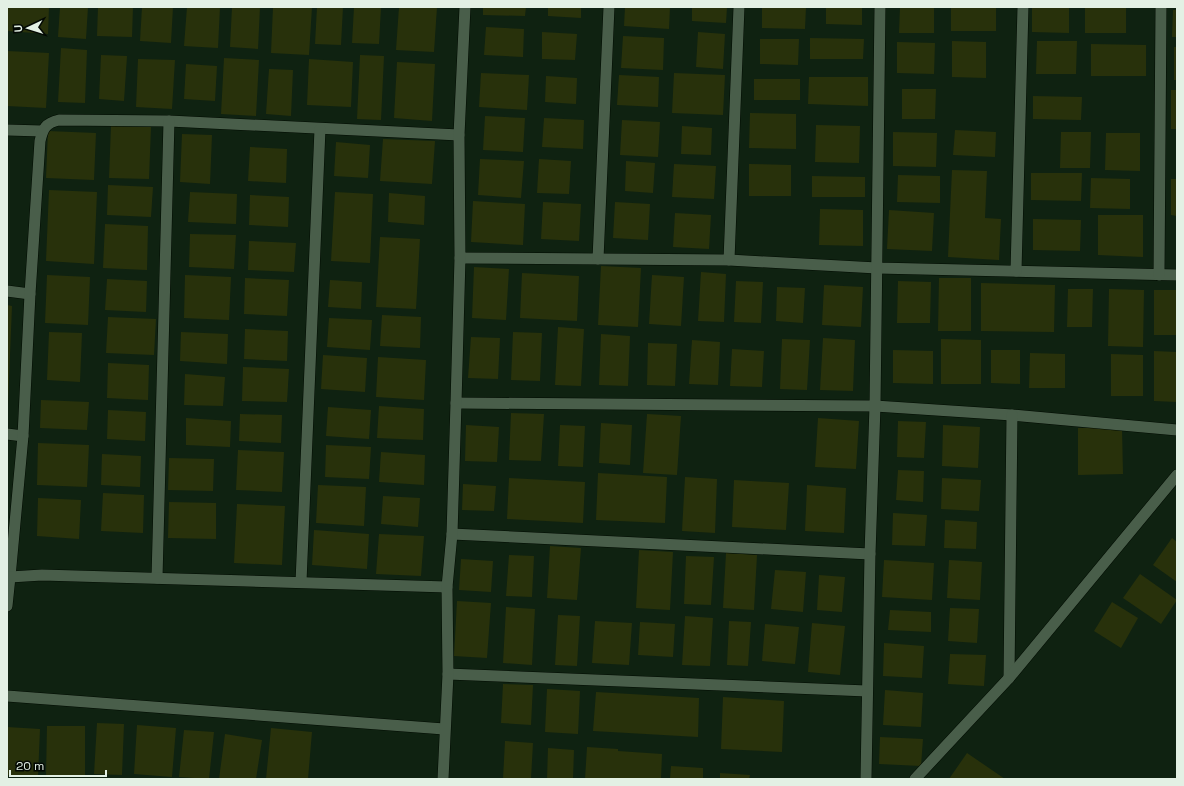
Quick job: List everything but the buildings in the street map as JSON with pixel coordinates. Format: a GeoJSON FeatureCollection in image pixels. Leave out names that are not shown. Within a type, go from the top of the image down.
{"type":"FeatureCollection","features":[{"type":"Feature","properties":{"kind":"street"},"geometry":{"type":"LineString","coordinates":[[443,779],[444,729],[448,674],[447,587],[452,534],[460,258],[460,135],[464,7]]}},
{"type":"Feature","properties":{"kind":"street"},"geometry":{"type":"LineString","coordinates":[[598,259],[609,7]]}},
{"type":"Feature","properties":{"kind":"street"},"geometry":{"type":"LineString","coordinates":[[729,260],[739,7]]}},
{"type":"Feature","properties":{"kind":"street"},"geometry":{"type":"LineString","coordinates":[[866,779],[870,554],[875,406],[880,7]]}},
{"type":"Feature","properties":{"kind":"street"},"geometry":{"type":"LineString","coordinates":[[1016,271],[1023,7]]}},
{"type":"Feature","properties":{"kind":"street"},"geometry":{"type":"LineString","coordinates":[[1159,275],[1161,7]]}},
{"type":"Feature","properties":{"kind":"street"},"geometry":{"type":"LineString","coordinates":[[7,606],[8,577],[23,436],[30,294],[42,131],[51,122],[59,120],[169,121],[460,135]]}},
{"type":"Feature","properties":{"kind":"street"},"geometry":{"type":"LineString","coordinates":[[157,578],[169,121]]}},
{"type":"Feature","properties":{"kind":"street"},"geometry":{"type":"LineString","coordinates":[[301,582],[320,129]]}},
{"type":"Feature","properties":{"kind":"street"},"geometry":{"type":"LineString","coordinates":[[7,130],[42,131]]}},
{"type":"Feature","properties":{"kind":"street"},"geometry":{"type":"LineString","coordinates":[[460,258],[729,260],[877,268],[1177,275]]}},
{"type":"Feature","properties":{"kind":"street"},"geometry":{"type":"LineString","coordinates":[[7,292],[30,294]]}},
{"type":"Feature","properties":{"kind":"street"},"geometry":{"type":"LineString","coordinates":[[456,403],[875,406],[1012,415],[1177,430]]}},
{"type":"Feature","properties":{"kind":"street"},"geometry":{"type":"LineString","coordinates":[[1009,678],[1012,415]]}},
{"type":"Feature","properties":{"kind":"street"},"geometry":{"type":"LineString","coordinates":[[7,434],[23,436]]}},
{"type":"Feature","properties":{"kind":"street"},"geometry":{"type":"LineString","coordinates":[[916,779],[1009,678],[1177,475]]}},
{"type":"Feature","properties":{"kind":"street"},"geometry":{"type":"LineString","coordinates":[[452,534],[870,554]]}},
{"type":"Feature","properties":{"kind":"street"},"geometry":{"type":"LineString","coordinates":[[8,577],[42,575],[447,587]]}},
{"type":"Feature","properties":{"kind":"street"},"geometry":{"type":"LineString","coordinates":[[448,674],[867,691]]}},
{"type":"Feature","properties":{"kind":"street"},"geometry":{"type":"LineString","coordinates":[[7,696],[444,729]]}}]}
